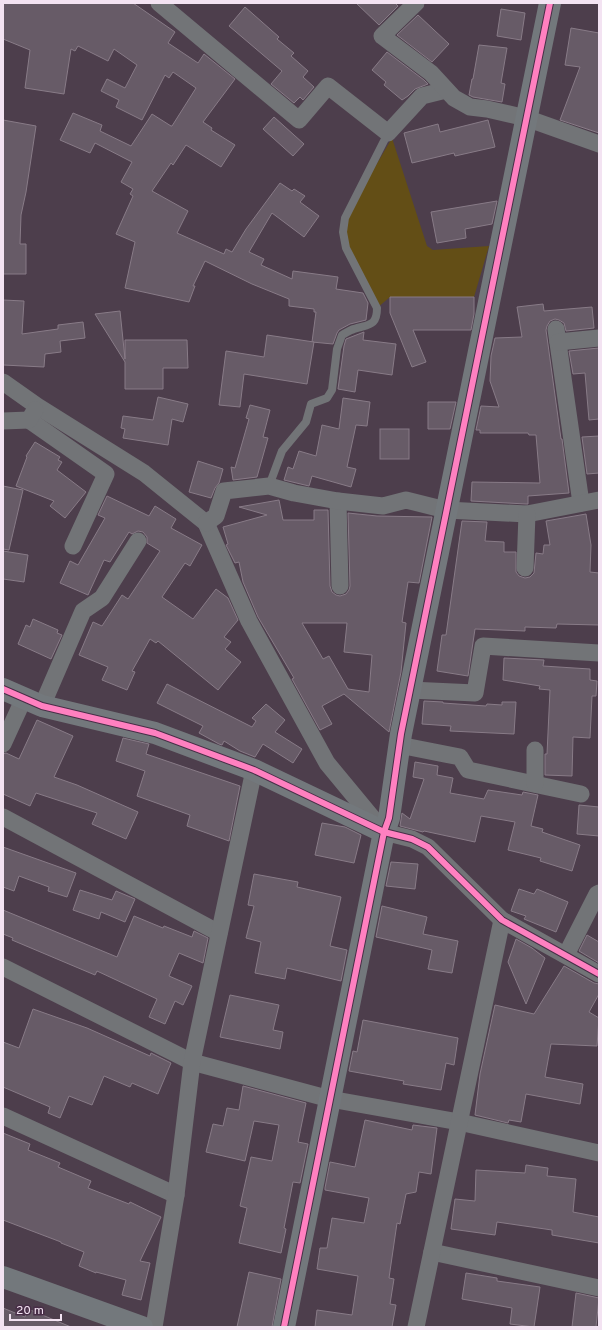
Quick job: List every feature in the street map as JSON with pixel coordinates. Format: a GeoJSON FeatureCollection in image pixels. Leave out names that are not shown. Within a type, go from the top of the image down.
{"type":"FeatureCollection","features":[{"type":"Feature","properties":{"kind":"street"},"geometry":{"type":"LineString","coordinates":[[159,3],[299,120],[328,86],[388,133],[422,96],[446,90]]}},
{"type":"Feature","properties":{"kind":"street"},"geometry":{"type":"LineString","coordinates":[[416,3],[382,36],[431,73],[454,98],[470,108],[487,109],[526,118],[599,144]]}},
{"type":"Feature","properties":{"kind":"street"},"geometry":{"type":"LineString","coordinates":[[284,1327],[384,832],[389,818],[399,745],[550,3]]}},
{"type":"Feature","properties":{"kind":"street"},"geometry":{"type":"LineString","coordinates":[[581,503],[557,335],[599,338]]}},
{"type":"Feature","properties":{"kind":"street"},"geometry":{"type":"LineString","coordinates":[[3,382],[33,413],[106,474],[73,546]]}},
{"type":"Feature","properties":{"kind":"street"},"geometry":{"type":"LineString","coordinates":[[3,421],[33,413],[144,473],[206,523],[249,620],[327,763],[384,832]]}},
{"type":"Feature","properties":{"kind":"street"},"geometry":{"type":"LineString","coordinates":[[206,523],[216,516],[224,491],[269,486],[294,493],[338,501],[383,506],[406,500],[446,510],[527,514],[599,500]]}},
{"type":"Feature","properties":{"kind":"street"},"geometry":{"type":"LineString","coordinates":[[338,501],[340,586]]}},
{"type":"Feature","properties":{"kind":"street"},"geometry":{"type":"LineString","coordinates":[[525,568],[527,514]]}},
{"type":"Feature","properties":{"kind":"street"},"geometry":{"type":"LineString","coordinates":[[3,744],[33,702],[83,611],[102,598],[138,541]]}},
{"type":"Feature","properties":{"kind":"street"},"geometry":{"type":"LineString","coordinates":[[410,690],[475,693],[483,646],[599,653]]}},
{"type":"Feature","properties":{"kind":"street"},"geometry":{"type":"LineString","coordinates":[[3,689],[33,702],[155,733],[254,770],[384,832],[412,839],[428,847],[502,920],[599,974]]}},
{"type":"Feature","properties":{"kind":"street"},"geometry":{"type":"LineString","coordinates":[[399,745],[460,757],[468,770],[581,794]]}},
{"type":"Feature","properties":{"kind":"street"},"geometry":{"type":"LineString","coordinates":[[535,750],[535,784]]}},
{"type":"Feature","properties":{"kind":"street"},"geometry":{"type":"LineString","coordinates":[[154,1327],[176,1195],[192,1062],[254,770]]}},
{"type":"Feature","properties":{"kind":"street"},"geometry":{"type":"LineString","coordinates":[[3,817],[220,933]]}},
{"type":"Feature","properties":{"kind":"street"},"geometry":{"type":"LineString","coordinates":[[566,955],[597,894],[599,893]]}},
{"type":"Feature","properties":{"kind":"street"},"geometry":{"type":"LineString","coordinates":[[416,1327],[502,920]]}},
{"type":"Feature","properties":{"kind":"street"},"geometry":{"type":"LineString","coordinates":[[3,967],[192,1062],[330,1099],[459,1122],[599,1152]]}},
{"type":"Feature","properties":{"kind":"street"},"geometry":{"type":"LineString","coordinates":[[3,1116],[176,1195]]}},
{"type":"Feature","properties":{"kind":"street"},"geometry":{"type":"LineString","coordinates":[[432,1252],[599,1288]]}},
{"type":"Feature","properties":{"kind":"street"},"geometry":{"type":"LineString","coordinates":[[3,1277],[142,1327]]}},
{"type":"Feature","properties":{"kind":"lane"},"geometry":{"type":"LineString","coordinates":[[269,486],[282,451],[306,422],[311,404],[327,398],[332,390],[337,349],[342,335],[352,329],[371,324],[377,317],[377,308],[346,248],[343,232],[345,218],[388,133]]}},
{"type":"Feature","properties":{"kind":"shaded area"},"geometry":{"type":"Polygon","coordinates":[[[392,138],[427,246],[433,250],[489,246],[474,297],[390,297],[377,308],[346,248],[345,218],[392,138]]]}},
{"type":"Feature","properties":{"kind":"building"},"geometry":{"type":"Polygon","coordinates":[[[3,3],[133,3],[175,32],[168,43],[198,63],[204,54],[235,79],[203,122],[212,128],[211,130],[235,145],[221,167],[186,145],[173,165],[171,163],[152,191],[188,211],[177,233],[224,254],[226,249],[232,252],[246,229],[280,183],[292,191],[294,189],[305,196],[300,202],[319,216],[304,237],[272,213],[249,252],[264,259],[261,265],[292,279],[293,271],[338,277],[336,289],[363,293],[368,303],[366,320],[350,324],[339,330],[333,344],[312,342],[316,312],[314,312],[314,309],[289,306],[289,299],[252,284],[205,261],[193,286],[195,286],[189,302],[125,288],[135,242],[116,234],[133,196],[130,194],[133,189],[121,182],[132,162],[95,143],[90,153],[60,140],[73,113],[102,125],[100,131],[131,146],[152,114],[172,126],[196,88],[173,72],[169,78],[165,75],[142,120],[116,107],[119,100],[101,91],[107,79],[125,88],[137,65],[114,49],[108,61],[78,46],[75,51],[71,49],[64,94],[25,88],[30,50],[3,39],[3,3]]]}},
{"type":"Feature","properties":{"kind":"building"},"geometry":{"type":"Polygon","coordinates":[[[356,3],[395,3],[398,6],[379,25],[356,3]]]}},
{"type":"Feature","properties":{"kind":"building"},"geometry":{"type":"Polygon","coordinates":[[[245,7],[279,37],[277,39],[294,53],[291,56],[308,71],[303,77],[314,87],[303,100],[300,97],[294,103],[271,84],[282,71],[229,26],[245,7]]]}},
{"type":"Feature","properties":{"kind":"building"},"geometry":{"type":"Polygon","coordinates":[[[501,9],[525,13],[521,40],[497,36],[501,9]]]}},
{"type":"Feature","properties":{"kind":"building"},"geometry":{"type":"Polygon","coordinates":[[[418,15],[449,44],[432,62],[397,35],[418,15]]]}},
{"type":"Feature","properties":{"kind":"building"},"geometry":{"type":"Polygon","coordinates":[[[571,28],[599,33],[599,133],[560,120],[580,67],[565,65],[571,28]]]}},
{"type":"Feature","properties":{"kind":"building"},"geometry":{"type":"Polygon","coordinates":[[[479,45],[507,48],[501,83],[505,84],[502,102],[469,95],[479,45]]]}},
{"type":"Feature","properties":{"kind":"building"},"geometry":{"type":"Polygon","coordinates":[[[387,52],[428,84],[415,89],[402,100],[384,85],[386,82],[372,70],[387,52]]]}},
{"type":"Feature","properties":{"kind":"building"},"geometry":{"type":"Polygon","coordinates":[[[274,117],[304,144],[293,156],[263,129],[274,117]]]}},
{"type":"Feature","properties":{"kind":"building"},"geometry":{"type":"Polygon","coordinates":[[[3,120],[36,126],[21,215],[20,244],[26,244],[26,274],[3,274],[3,120]]]}},
{"type":"Feature","properties":{"kind":"building"},"geometry":{"type":"Polygon","coordinates":[[[488,120],[495,147],[455,156],[454,153],[412,163],[404,133],[438,124],[440,132],[488,120]]]}},
{"type":"Feature","properties":{"kind":"building"},"geometry":{"type":"Polygon","coordinates":[[[497,201],[492,224],[465,229],[466,238],[437,243],[431,212],[497,201]]]}},
{"type":"Feature","properties":{"kind":"building"},"geometry":{"type":"Polygon","coordinates":[[[390,297],[474,297],[474,314],[471,330],[413,330],[426,362],[412,367],[390,313],[390,297]]]}},
{"type":"Feature","properties":{"kind":"building"},"geometry":{"type":"Polygon","coordinates":[[[3,300],[24,301],[22,334],[58,329],[58,325],[83,322],[85,338],[60,341],[61,352],[45,354],[44,367],[3,365],[3,300]]]}},
{"type":"Feature","properties":{"kind":"building"},"geometry":{"type":"Polygon","coordinates":[[[543,304],[544,311],[592,307],[594,328],[566,331],[564,323],[555,319],[550,321],[546,330],[569,493],[528,496],[528,504],[471,501],[472,482],[540,483],[536,435],[529,435],[528,433],[480,433],[480,430],[476,430],[481,406],[499,407],[490,381],[491,356],[495,338],[522,337],[517,307],[543,304]]]}},
{"type":"Feature","properties":{"kind":"building"},"geometry":{"type":"Polygon","coordinates":[[[120,311],[125,359],[125,340],[187,340],[188,368],[163,368],[163,389],[125,389],[125,362],[95,314],[120,311]]]}},
{"type":"Feature","properties":{"kind":"building"},"geometry":{"type":"Polygon","coordinates":[[[364,332],[363,340],[396,344],[392,375],[358,370],[355,392],[338,389],[346,339],[364,332]]]}},
{"type":"Feature","properties":{"kind":"building"},"geometry":{"type":"Polygon","coordinates":[[[267,335],[314,342],[307,384],[244,374],[240,407],[219,405],[226,351],[264,357],[267,335]]]}},
{"type":"Feature","properties":{"kind":"building"},"geometry":{"type":"Polygon","coordinates":[[[599,348],[599,419],[589,420],[585,373],[573,374],[569,351],[599,348]]]}},
{"type":"Feature","properties":{"kind":"building"},"geometry":{"type":"Polygon","coordinates":[[[158,397],[188,404],[183,422],[172,419],[168,445],[123,438],[125,429],[121,428],[123,416],[153,420],[158,397]]]}},
{"type":"Feature","properties":{"kind":"building"},"geometry":{"type":"Polygon","coordinates":[[[343,398],[370,402],[367,426],[356,425],[347,467],[356,469],[351,487],[312,476],[309,486],[284,480],[288,467],[293,469],[299,451],[316,456],[322,425],[339,429],[343,398]]]}},
{"type":"Feature","properties":{"kind":"building"},"geometry":{"type":"Polygon","coordinates":[[[428,402],[456,402],[450,429],[428,429],[428,402]]]}},
{"type":"Feature","properties":{"kind":"building"},"geometry":{"type":"Polygon","coordinates":[[[250,405],[270,410],[263,437],[268,438],[257,477],[233,480],[231,467],[235,468],[249,419],[246,418],[250,405]]]}},
{"type":"Feature","properties":{"kind":"building"},"geometry":{"type":"Polygon","coordinates":[[[380,429],[409,429],[409,459],[380,459],[380,429]]]}},
{"type":"Feature","properties":{"kind":"building"},"geometry":{"type":"Polygon","coordinates":[[[599,436],[599,473],[587,474],[582,437],[599,436]]]}},
{"type":"Feature","properties":{"kind":"building"},"geometry":{"type":"Polygon","coordinates":[[[35,442],[60,457],[58,460],[62,462],[57,470],[86,492],[65,518],[50,506],[54,501],[16,486],[27,457],[26,456],[35,442]]]}},
{"type":"Feature","properties":{"kind":"building"},"geometry":{"type":"Polygon","coordinates":[[[198,461],[223,469],[219,483],[211,498],[189,492],[198,461]]]}},
{"type":"Feature","properties":{"kind":"building"},"geometry":{"type":"Polygon","coordinates":[[[3,486],[23,490],[9,550],[3,549],[3,486]]]}},
{"type":"Feature","properties":{"kind":"building"},"geometry":{"type":"Polygon","coordinates":[[[107,496],[149,516],[155,506],[176,519],[171,528],[202,545],[190,566],[185,563],[162,597],[193,619],[216,589],[228,598],[238,620],[224,637],[231,642],[225,649],[241,662],[218,690],[158,641],[156,643],[150,639],[132,671],[135,672],[127,690],[102,680],[108,667],[79,655],[93,622],[102,626],[122,595],[128,599],[160,551],[147,543],[147,537],[143,532],[138,531],[132,534],[129,532],[110,562],[104,560],[88,595],[60,583],[70,561],[78,565],[105,518],[98,515],[107,496]]]}},
{"type":"Feature","properties":{"kind":"building"},"geometry":{"type":"Polygon","coordinates":[[[279,500],[283,520],[314,520],[314,510],[328,510],[330,586],[332,592],[340,596],[346,594],[350,586],[348,513],[377,516],[432,517],[419,583],[408,582],[402,622],[406,623],[401,672],[389,732],[344,694],[322,706],[332,724],[320,730],[292,679],[294,678],[258,617],[243,582],[239,562],[235,563],[226,545],[228,544],[223,527],[267,515],[239,507],[279,500]],[[302,623],[323,659],[329,656],[348,689],[369,692],[372,655],[344,652],[347,623],[302,623]]]}},
{"type":"Feature","properties":{"kind":"building"},"geometry":{"type":"Polygon","coordinates":[[[586,514],[591,545],[590,572],[599,573],[599,625],[557,624],[556,628],[525,627],[525,631],[475,629],[468,676],[437,671],[442,635],[446,635],[462,521],[487,522],[485,541],[504,542],[504,552],[516,552],[516,572],[519,576],[525,578],[530,577],[534,573],[536,553],[543,554],[544,545],[550,545],[546,521],[586,514]]]}},
{"type":"Feature","properties":{"kind":"building"},"geometry":{"type":"Polygon","coordinates":[[[3,551],[28,555],[24,582],[3,579],[3,551]]]}},
{"type":"Feature","properties":{"kind":"building"},"geometry":{"type":"Polygon","coordinates":[[[33,619],[58,630],[57,633],[62,635],[51,659],[18,644],[26,625],[30,627],[33,619]]]}},
{"type":"Feature","properties":{"kind":"building"},"geometry":{"type":"Polygon","coordinates":[[[504,658],[544,660],[543,666],[590,669],[590,680],[597,681],[596,696],[592,696],[590,738],[573,737],[572,776],[545,775],[545,754],[547,754],[550,690],[539,689],[540,686],[503,680],[504,658]]]}},
{"type":"Feature","properties":{"kind":"building"},"geometry":{"type":"Polygon","coordinates":[[[167,684],[252,727],[256,721],[252,718],[266,704],[285,720],[275,732],[302,749],[293,763],[263,744],[255,757],[240,751],[224,741],[222,745],[219,744],[199,733],[203,726],[157,703],[167,684]]]}},
{"type":"Feature","properties":{"kind":"building"},"geometry":{"type":"Polygon","coordinates":[[[424,701],[486,706],[487,704],[502,705],[502,702],[516,702],[514,734],[450,731],[451,726],[422,724],[424,701]]]}},
{"type":"Feature","properties":{"kind":"building"},"geometry":{"type":"Polygon","coordinates":[[[37,720],[73,736],[54,777],[77,785],[138,812],[126,839],[92,824],[97,813],[36,793],[30,806],[3,794],[3,754],[6,753],[19,759],[37,720]]]}},
{"type":"Feature","properties":{"kind":"building"},"geometry":{"type":"Polygon","coordinates":[[[123,738],[149,744],[146,754],[240,786],[229,841],[187,826],[190,815],[137,796],[145,771],[116,761],[123,738]]]}},
{"type":"Feature","properties":{"kind":"building"},"geometry":{"type":"Polygon","coordinates":[[[415,762],[438,766],[437,775],[453,778],[450,793],[484,799],[488,790],[522,795],[523,792],[538,795],[531,826],[543,829],[542,832],[580,845],[572,871],[540,861],[541,858],[508,850],[515,822],[481,816],[475,842],[400,826],[402,813],[410,819],[424,779],[413,777],[415,762]]]}},
{"type":"Feature","properties":{"kind":"building"},"geometry":{"type":"Polygon","coordinates":[[[579,805],[599,807],[599,836],[577,834],[579,805]]]}},
{"type":"Feature","properties":{"kind":"building"},"geometry":{"type":"Polygon","coordinates":[[[322,823],[345,827],[361,835],[354,863],[315,855],[322,823]]]}},
{"type":"Feature","properties":{"kind":"building"},"geometry":{"type":"Polygon","coordinates":[[[3,847],[76,873],[67,897],[48,891],[49,887],[19,876],[14,891],[3,887],[3,847]]]}},
{"type":"Feature","properties":{"kind":"building"},"geometry":{"type":"Polygon","coordinates":[[[391,862],[418,864],[415,889],[386,886],[391,862]]]}},
{"type":"Feature","properties":{"kind":"building"},"geometry":{"type":"Polygon","coordinates":[[[254,874],[298,882],[297,887],[341,897],[330,946],[347,950],[341,981],[287,968],[285,979],[255,973],[261,942],[246,938],[254,906],[248,905],[254,874]]]}},
{"type":"Feature","properties":{"kind":"building"},"geometry":{"type":"Polygon","coordinates":[[[519,889],[534,894],[537,889],[568,902],[556,932],[524,919],[526,916],[511,911],[519,889]]]}},
{"type":"Feature","properties":{"kind":"building"},"geometry":{"type":"Polygon","coordinates":[[[80,890],[112,900],[116,891],[135,899],[125,922],[101,912],[99,919],[73,910],[80,890]]]}},
{"type":"Feature","properties":{"kind":"building"},"geometry":{"type":"Polygon","coordinates":[[[382,906],[427,917],[423,934],[458,941],[452,973],[428,969],[432,950],[376,937],[382,906]]]}},
{"type":"Feature","properties":{"kind":"building"},"geometry":{"type":"Polygon","coordinates":[[[3,910],[117,957],[134,916],[163,928],[164,926],[192,937],[194,931],[208,938],[203,963],[179,953],[169,976],[192,986],[183,1005],[175,1001],[165,1024],[149,1017],[157,999],[97,971],[95,975],[12,940],[13,938],[3,934],[3,910]]]}},
{"type":"Feature","properties":{"kind":"building"},"geometry":{"type":"Polygon","coordinates":[[[587,935],[599,942],[599,963],[579,951],[587,935]]]}},
{"type":"Feature","properties":{"kind":"building"},"geometry":{"type":"Polygon","coordinates":[[[516,939],[532,948],[545,958],[526,1004],[508,962],[516,939]]]}},
{"type":"Feature","properties":{"kind":"building"},"geometry":{"type":"Polygon","coordinates":[[[564,966],[594,983],[599,984],[599,994],[589,1012],[599,1018],[597,1046],[551,1044],[545,1077],[583,1084],[580,1104],[526,1094],[521,1122],[509,1120],[508,1123],[475,1115],[480,1074],[495,1005],[534,1014],[564,966]]]}},
{"type":"Feature","properties":{"kind":"building"},"geometry":{"type":"Polygon","coordinates":[[[230,995],[279,1005],[273,1030],[283,1032],[280,1049],[220,1037],[230,995]]]}},
{"type":"Feature","properties":{"kind":"building"},"geometry":{"type":"Polygon","coordinates":[[[33,1009],[87,1028],[150,1056],[151,1053],[171,1063],[158,1094],[132,1083],[130,1087],[104,1076],[92,1105],[69,1096],[60,1118],[48,1113],[50,1107],[3,1087],[3,1042],[19,1048],[33,1009]]]}},
{"type":"Feature","properties":{"kind":"building"},"geometry":{"type":"Polygon","coordinates":[[[363,1020],[458,1038],[454,1065],[446,1063],[441,1090],[403,1084],[404,1081],[349,1071],[353,1051],[357,1052],[363,1020]]]}},
{"type":"Feature","properties":{"kind":"building"},"geometry":{"type":"Polygon","coordinates":[[[243,1086],[306,1103],[298,1142],[308,1144],[300,1183],[293,1182],[284,1228],[286,1229],[281,1253],[239,1243],[247,1208],[240,1206],[251,1157],[272,1161],[279,1125],[254,1121],[245,1161],[206,1152],[213,1124],[223,1126],[227,1108],[239,1110],[243,1086]]]}},
{"type":"Feature","properties":{"kind":"building"},"geometry":{"type":"Polygon","coordinates":[[[365,1120],[412,1130],[413,1125],[437,1128],[431,1174],[419,1172],[416,1192],[406,1194],[400,1224],[397,1223],[389,1278],[394,1279],[390,1304],[396,1305],[392,1327],[315,1327],[317,1310],[352,1315],[358,1276],[317,1269],[320,1248],[327,1248],[332,1218],[364,1223],[369,1198],[325,1190],[325,1188],[330,1162],[355,1167],[365,1120]]]}},
{"type":"Feature","properties":{"kind":"building"},"geometry":{"type":"Polygon","coordinates":[[[3,1133],[30,1144],[28,1150],[60,1163],[58,1167],[91,1181],[88,1188],[129,1204],[130,1202],[161,1217],[140,1261],[150,1263],[141,1300],[122,1295],[126,1280],[96,1273],[79,1266],[84,1252],[3,1220],[3,1133]]]}},
{"type":"Feature","properties":{"kind":"building"},"geometry":{"type":"Polygon","coordinates":[[[526,1165],[548,1168],[547,1176],[576,1179],[573,1212],[599,1217],[599,1243],[552,1235],[552,1230],[497,1222],[495,1235],[451,1229],[455,1199],[475,1201],[476,1170],[525,1173],[526,1165]]]}},
{"type":"Feature","properties":{"kind":"building"},"geometry":{"type":"Polygon","coordinates":[[[249,1272],[281,1279],[272,1327],[237,1327],[249,1272]]]}},
{"type":"Feature","properties":{"kind":"building"},"geometry":{"type":"Polygon","coordinates":[[[466,1273],[497,1278],[497,1281],[540,1287],[534,1327],[510,1324],[512,1308],[462,1299],[466,1273]]]}},
{"type":"Feature","properties":{"kind":"building"},"geometry":{"type":"Polygon","coordinates":[[[576,1293],[599,1298],[596,1327],[572,1327],[576,1293]]]}},
{"type":"Feature","properties":{"kind":"building"},"geometry":{"type":"Polygon","coordinates":[[[3,1308],[25,1317],[28,1309],[71,1327],[3,1327],[3,1308]]]}},
{"type":"Feature","properties":{"kind":"cycle path"},"geometry":{"type":"LineString","coordinates":[[284,1327],[384,832],[389,818],[401,734],[550,3]]}},
{"type":"Feature","properties":{"kind":"cycle path"},"geometry":{"type":"LineString","coordinates":[[3,689],[42,706],[155,733],[254,770],[384,832],[412,839],[428,847],[502,920],[599,974]]}}]}
